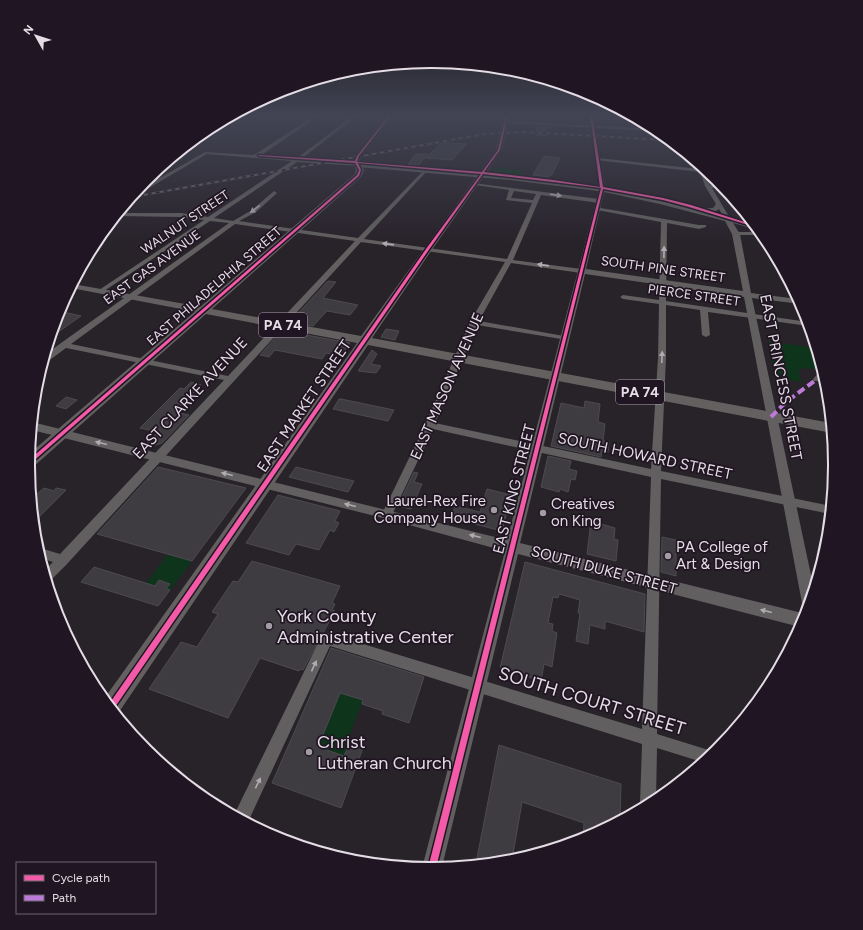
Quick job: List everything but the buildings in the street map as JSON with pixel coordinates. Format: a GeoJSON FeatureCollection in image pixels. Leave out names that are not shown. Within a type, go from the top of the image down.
{"type":"FeatureCollection","features":[{"type":"Feature","properties":{"kind":"main road","name":"EAST PHILADELPHIA STREET"},"geometry":{"type":"LineString","coordinates":[[35,457],[358,175],[360,170],[356,162],[358,157]]}},
{"type":"Feature","properties":{"kind":"main road","name":"EAST MARKET STREET"},"geometry":{"type":"LineString","coordinates":[[114,702],[364,340],[494,157]]}},
{"type":"Feature","properties":{"kind":"main road","name":"PA 74"},"geometry":{"type":"LineString","coordinates":[[202,310],[555,375],[826,427]]}},
{"type":"Feature","properties":{"kind":"street"},"geometry":{"type":"LineString","coordinates":[[152,184],[198,157]]}},
{"type":"Feature","properties":{"kind":"street"},"geometry":{"type":"LineString","coordinates":[[259,157],[482,175],[602,190],[659,201],[747,225]]}},
{"type":"Feature","properties":{"kind":"street","name":"WALNUT STREET"},"geometry":{"type":"LineString","coordinates":[[101,291],[300,157]]}},
{"type":"Feature","properties":{"kind":"street"},"geometry":{"type":"LineString","coordinates":[[598,159],[693,167]]}},
{"type":"Feature","properties":{"kind":"street","name":"EAST KING STREET"},"geometry":{"type":"LineString","coordinates":[[433,862],[602,190],[598,159]]}},
{"type":"Feature","properties":{"kind":"street","name":"EAST CLARKE AVENUE"},"geometry":{"type":"LineString","coordinates":[[50,572],[424,171]]}},
{"type":"Feature","properties":{"kind":"street","name":"EAST PRINCESS STREET"},"geometry":{"type":"LineString","coordinates":[[704,178],[736,234],[807,592]]}},
{"type":"Feature","properties":{"kind":"street"},"geometry":{"type":"LineString","coordinates":[[476,184],[539,193],[598,204],[664,221],[699,227],[704,226]]}},
{"type":"Feature","properties":{"kind":"street"},"geometry":{"type":"LineString","coordinates":[[708,186],[713,186]]}},
{"type":"Feature","properties":{"kind":"street"},"geometry":{"type":"LineString","coordinates":[[512,189],[508,198],[535,202]]}},
{"type":"Feature","properties":{"kind":"street"},"geometry":{"type":"LineString","coordinates":[[252,190],[259,191]]}},
{"type":"Feature","properties":{"kind":"street","name":"EAST GAS AVENUE"},"geometry":{"type":"LineString","coordinates":[[51,355],[234,223],[254,211],[274,193],[266,192]]}},
{"type":"Feature","properties":{"kind":"street","name":"EAST MASON AVENUE"},"geometry":{"type":"LineString","coordinates":[[387,514],[430,425],[474,322],[509,261],[539,193]]}},
{"type":"Feature","properties":{"kind":"street"},"geometry":{"type":"LineString","coordinates":[[697,211],[714,210],[719,203]]}},
{"type":"Feature","properties":{"kind":"street","name":"SOUTH PINE STREET"},"geometry":{"type":"LineString","coordinates":[[124,215],[181,215],[792,301]]}},
{"type":"Feature","properties":{"kind":"street"},"geometry":{"type":"LineString","coordinates":[[648,797],[656,474],[663,302],[664,221]]}},
{"type":"Feature","properties":{"kind":"street"},"geometry":{"type":"LineString","coordinates":[[736,234],[753,234]]}},
{"type":"Feature","properties":{"kind":"street"},"geometry":{"type":"LineString","coordinates":[[78,287],[202,310]]}},
{"type":"Feature","properties":{"kind":"street","name":"PIERCE STREET"},"geometry":{"type":"LineString","coordinates":[[623,297],[802,323]]}},
{"type":"Feature","properties":{"kind":"street"},"geometry":{"type":"LineString","coordinates":[[704,309],[706,335]]}},
{"type":"Feature","properties":{"kind":"street"},"geometry":{"type":"LineString","coordinates":[[474,322],[564,338]]}},
{"type":"Feature","properties":{"kind":"street"},"geometry":{"type":"LineString","coordinates":[[64,345],[230,379]]}},
{"type":"Feature","properties":{"kind":"street","name":"SOUTH HOWARD STREET"},"geometry":{"type":"LineString","coordinates":[[430,425],[826,509]]}},
{"type":"Feature","properties":{"kind":"street","name":"SOUTH DUKE STREET"},"geometry":{"type":"LineString","coordinates":[[37,427],[512,545],[654,584],[797,619]]}},
{"type":"Feature","properties":{"kind":"street"},"geometry":{"type":"LineString","coordinates":[[46,555],[62,560]]}},
{"type":"Feature","properties":{"kind":"street","name":"SOUTH COURT STREET"},"geometry":{"type":"LineString","coordinates":[[243,814],[327,639],[702,755]]}},
{"type":"Feature","properties":{"kind":"green space"},"geometry":{"type":"Polygon","coordinates":[[[495,168],[523,170],[520,177],[491,173],[495,168]]]}},
{"type":"Feature","properties":{"kind":"green space"},"geometry":{"type":"Polygon","coordinates":[[[768,341],[810,347],[816,369],[803,368],[799,370],[799,375],[802,382],[775,378],[768,341]]]}},
{"type":"Feature","properties":{"kind":"green space"},"geometry":{"type":"Polygon","coordinates":[[[168,554],[192,561],[170,590],[166,589],[170,584],[160,580],[155,586],[146,583],[168,554]]]}},
{"type":"Feature","properties":{"kind":"green space"},"geometry":{"type":"Polygon","coordinates":[[[338,692],[363,700],[345,747],[348,748],[344,756],[318,747],[337,700],[338,692]]]}},
{"type":"Feature","properties":{"kind":"railway"},"geometry":{"type":"LineString","coordinates":[[141,195],[354,157]]}},
{"type":"Feature","properties":{"kind":"marked path"},"geometry":{"type":"LineString","coordinates":[[771,417],[786,402],[817,379]]}},
{"type":"Feature","properties":{"kind":"cycle path"},"geometry":{"type":"LineString","coordinates":[[291,157],[455,170],[553,181],[650,196],[690,206],[745,223]]}},
{"type":"Feature","properties":{"kind":"cycle path"},"geometry":{"type":"LineString","coordinates":[[35,457],[358,175],[360,170],[356,162],[358,157]]}},
{"type":"Feature","properties":{"kind":"cycle path"},"geometry":{"type":"LineString","coordinates":[[114,702],[427,250],[494,157]]}},
{"type":"Feature","properties":{"kind":"cycle path"},"geometry":{"type":"LineString","coordinates":[[434,862],[602,190],[597,157]]}},
{"type":"Feature","properties":{"kind":"place","name":"Laurel-Rex Fire Company House"},"geometry":{"type":"Point","coordinates":[494,510]}},
{"type":"Feature","properties":{"kind":"place","name":"Creatives on King"},"geometry":{"type":"Point","coordinates":[543,513]}},
{"type":"Feature","properties":{"kind":"place","name":"PA College of Art & Design"},"geometry":{"type":"Point","coordinates":[668,556]}},
{"type":"Feature","properties":{"kind":"place","name":"York County Administrative Center"},"geometry":{"type":"Point","coordinates":[269,626]}},
{"type":"Feature","properties":{"kind":"place","name":"Christ Lutheran Church"},"geometry":{"type":"Point","coordinates":[309,752]}}]}
